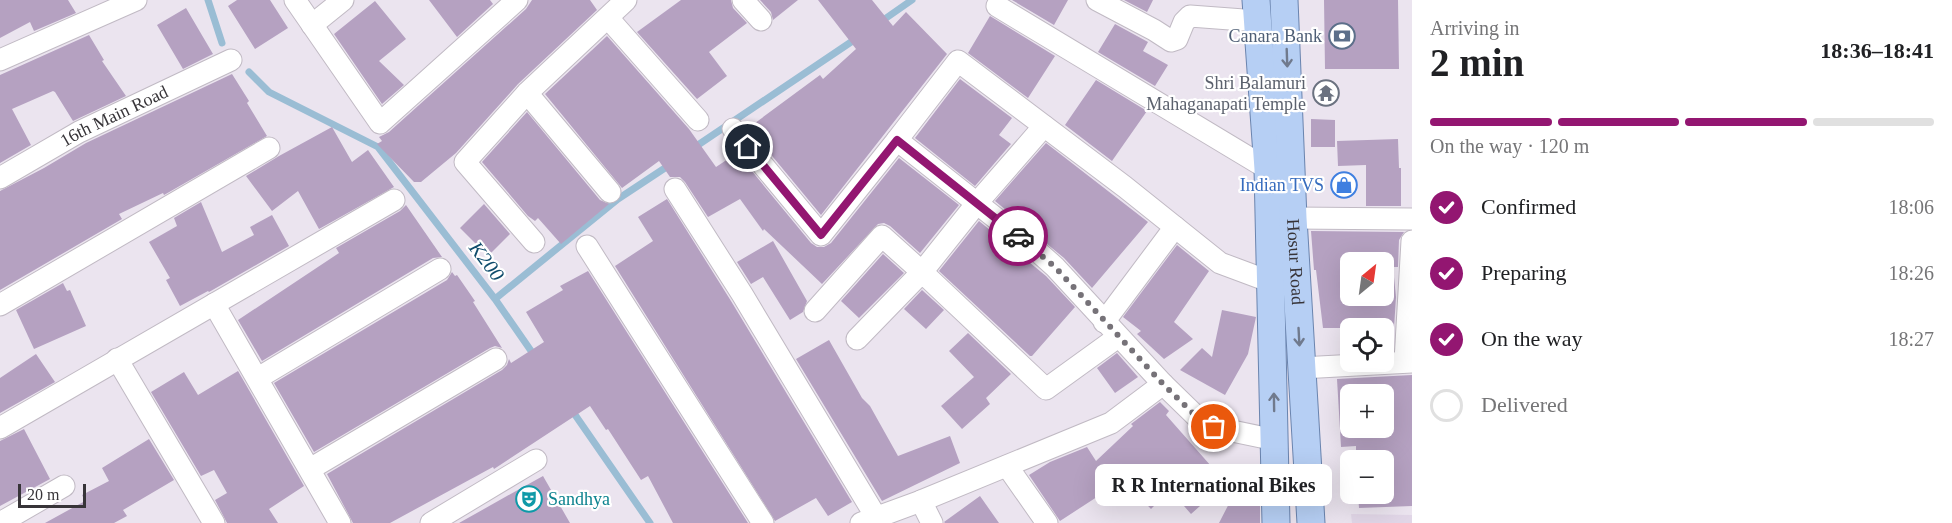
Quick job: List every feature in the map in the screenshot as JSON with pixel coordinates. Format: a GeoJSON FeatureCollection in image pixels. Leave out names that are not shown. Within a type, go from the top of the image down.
{"type":"FeatureCollection","features":[{"type":"Feature","properties":{"kind":"main road","name":"Hosur Road"},"geometry":{"type":"LineString","coordinates":[[1284,0],[1293,218],[1311,523]]}},
{"type":"Feature","properties":{"kind":"main road","name":"Hosur Road"},"geometry":{"type":"LineString","coordinates":[[1256,10],[1269,169],[1276,523]]}},
{"type":"Feature","properties":{"kind":"street"},"geometry":{"type":"LineString","coordinates":[[0,60],[136,0]]}},
{"type":"Feature","properties":{"kind":"street"},"geometry":{"type":"LineString","coordinates":[[296,0],[380,123],[517,0]]}},
{"type":"Feature","properties":{"kind":"street"},"geometry":{"type":"LineString","coordinates":[[312,25],[343,0]]}},
{"type":"Feature","properties":{"kind":"street"},"geometry":{"type":"LineString","coordinates":[[534,242],[465,162],[527,93],[626,0]]}},
{"type":"Feature","properties":{"kind":"street"},"geometry":{"type":"LineString","coordinates":[[743,0],[761,20]]}},
{"type":"Feature","properties":{"kind":"street"},"geometry":{"type":"LineString","coordinates":[[1097,0],[1171,41],[1177,39],[1184,22],[1190,16],[1256,10]]}},
{"type":"Feature","properties":{"kind":"street"},"geometry":{"type":"LineString","coordinates":[[997,6],[1269,169]]}},
{"type":"Feature","properties":{"kind":"street"},"geometry":{"type":"LineString","coordinates":[[608,18],[698,120]]}},
{"type":"Feature","properties":{"kind":"street","name":"16th Main Road"},"geometry":{"type":"LineString","coordinates":[[0,178],[79,132],[231,60]]}},
{"type":"Feature","properties":{"kind":"street"},"geometry":{"type":"LineString","coordinates":[[733,129],[821,235],[958,61],[1220,263],[1271,282]]}},
{"type":"Feature","properties":{"kind":"street"},"geometry":{"type":"LineString","coordinates":[[527,93],[610,192]]}},
{"type":"Feature","properties":{"kind":"street"},"geometry":{"type":"LineString","coordinates":[[858,339],[922,272],[977,203],[1044,126]]}},
{"type":"Feature","properties":{"kind":"street"},"geometry":{"type":"LineString","coordinates":[[897,140],[1055,267],[1163,384],[1201,421],[1214,427],[1275,440]]}},
{"type":"Feature","properties":{"kind":"street"},"geometry":{"type":"LineString","coordinates":[[0,305],[269,148]]}},
{"type":"Feature","properties":{"kind":"street"},"geometry":{"type":"LineString","coordinates":[[675,189],[742,294],[869,520],[1111,423],[1163,384]]}},
{"type":"Feature","properties":{"kind":"street"},"geometry":{"type":"LineString","coordinates":[[0,428],[394,200]]}},
{"type":"Feature","properties":{"kind":"street"},"geometry":{"type":"LineString","coordinates":[[1293,218],[1412,219]]}},
{"type":"Feature","properties":{"kind":"street"},"geometry":{"type":"LineString","coordinates":[[815,311],[882,236],[1046,389],[1111,329],[1175,227]]}},
{"type":"Feature","properties":{"kind":"street"},"geometry":{"type":"LineString","coordinates":[[1301,368],[1408,361],[1412,240]]}},
{"type":"Feature","properties":{"kind":"street"},"geometry":{"type":"LineString","coordinates":[[587,246],[763,523]]}},
{"type":"Feature","properties":{"kind":"street"},"geometry":{"type":"LineString","coordinates":[[258,378],[440,269]]}},
{"type":"Feature","properties":{"kind":"street"},"geometry":{"type":"LineString","coordinates":[[214,304],[340,523]]}},
{"type":"Feature","properties":{"kind":"street"},"geometry":{"type":"LineString","coordinates":[[117,359],[214,523]]}},
{"type":"Feature","properties":{"kind":"street"},"geometry":{"type":"LineString","coordinates":[[310,469],[496,359]]}},
{"type":"Feature","properties":{"kind":"street"},"geometry":{"type":"LineString","coordinates":[[430,523],[536,459]]}},
{"type":"Feature","properties":{"kind":"street"},"geometry":{"type":"LineString","coordinates":[[1007,466],[1047,523]]}},
{"type":"Feature","properties":{"kind":"street"},"geometry":{"type":"LineString","coordinates":[[0,523],[64,486]]}},
{"type":"Feature","properties":{"kind":"street"},"geometry":{"type":"LineString","coordinates":[[921,501],[932,523]]}},
{"type":"Feature","properties":{"kind":"shaded area"},"geometry":{"type":"Polygon","coordinates":[[[1351,514],[1412,515],[1412,523],[1352,523],[1351,514]]]}},
{"type":"Feature","properties":{"kind":"building"},"geometry":{"type":"Polygon","coordinates":[[[0,0],[68,0],[76,13],[34,31],[30,22],[0,38],[0,0]]]}},
{"type":"Feature","properties":{"kind":"building"},"geometry":{"type":"Polygon","coordinates":[[[237,0],[270,0],[288,28],[255,49],[228,6],[237,0]]]}},
{"type":"Feature","properties":{"kind":"building"},"geometry":{"type":"Polygon","coordinates":[[[429,0],[490,0],[493,4],[457,37],[429,0]]]}},
{"type":"Feature","properties":{"kind":"building"},"geometry":{"type":"Polygon","coordinates":[[[532,0],[590,0],[597,10],[518,84],[456,153],[421,182],[414,182],[377,144],[382,141],[379,137],[389,132],[526,9],[532,0]]]}},
{"type":"Feature","properties":{"kind":"building"},"geometry":{"type":"Polygon","coordinates":[[[681,0],[731,0],[733,8],[747,23],[709,52],[727,76],[697,99],[637,32],[681,0]]]}},
{"type":"Feature","properties":{"kind":"building"},"geometry":{"type":"Polygon","coordinates":[[[760,0],[798,0],[773,20],[771,12],[760,0]]]}},
{"type":"Feature","properties":{"kind":"building"},"geometry":{"type":"Polygon","coordinates":[[[818,0],[872,0],[893,26],[906,12],[947,54],[821,215],[758,139],[760,137],[751,126],[820,75],[823,79],[856,49],[818,0]]]}},
{"type":"Feature","properties":{"kind":"building"},"geometry":{"type":"Polygon","coordinates":[[[1012,0],[1068,0],[1054,25],[1012,0]]]}},
{"type":"Feature","properties":{"kind":"building"},"geometry":{"type":"Polygon","coordinates":[[[1124,0],[1153,0],[1147,12],[1124,0]]]}},
{"type":"Feature","properties":{"kind":"building"},"geometry":{"type":"Polygon","coordinates":[[[1324,0],[1398,0],[1399,69],[1325,69],[1324,0]]]}},
{"type":"Feature","properties":{"kind":"building"},"geometry":{"type":"Polygon","coordinates":[[[375,1],[406,39],[379,61],[404,85],[382,104],[334,34],[375,1]]]}},
{"type":"Feature","properties":{"kind":"building"},"geometry":{"type":"Polygon","coordinates":[[[186,8],[213,54],[183,69],[157,25],[186,8]]]}},
{"type":"Feature","properties":{"kind":"building"},"geometry":{"type":"Polygon","coordinates":[[[990,16],[1055,56],[1028,98],[968,53],[990,16]]]}},
{"type":"Feature","properties":{"kind":"building"},"geometry":{"type":"Polygon","coordinates":[[[1115,24],[1148,42],[1143,51],[1168,65],[1155,86],[1098,52],[1115,24]]]}},
{"type":"Feature","properties":{"kind":"building"},"geometry":{"type":"Polygon","coordinates":[[[89,35],[104,60],[102,61],[126,96],[73,121],[53,91],[12,109],[31,145],[0,163],[0,75],[89,35]]]}},
{"type":"Feature","properties":{"kind":"building"},"geometry":{"type":"Polygon","coordinates":[[[607,36],[689,129],[716,167],[737,153],[811,243],[817,247],[824,247],[831,243],[899,158],[959,205],[920,253],[890,226],[884,223],[878,224],[822,284],[764,229],[763,231],[740,199],[708,217],[685,182],[680,177],[670,177],[659,161],[622,188],[545,94],[607,36]]]}},
{"type":"Feature","properties":{"kind":"building"},"geometry":{"type":"Polygon","coordinates":[[[232,74],[267,136],[164,195],[163,193],[119,214],[122,219],[0,290],[0,191],[86,143],[232,74]]]}},
{"type":"Feature","properties":{"kind":"building"},"geometry":{"type":"Polygon","coordinates":[[[960,79],[1012,118],[999,135],[1011,144],[975,186],[915,138],[960,79]]]}},
{"type":"Feature","properties":{"kind":"building"},"geometry":{"type":"Polygon","coordinates":[[[1096,80],[1147,111],[1112,161],[1065,125],[1096,80]]]}},
{"type":"Feature","properties":{"kind":"building"},"geometry":{"type":"Polygon","coordinates":[[[527,112],[600,200],[609,204],[561,244],[538,218],[535,221],[528,216],[482,162],[527,112]]]}},
{"type":"Feature","properties":{"kind":"building"},"geometry":{"type":"Polygon","coordinates":[[[1311,119],[1335,120],[1335,147],[1311,147],[1311,119]]]}},
{"type":"Feature","properties":{"kind":"building"},"geometry":{"type":"Polygon","coordinates":[[[332,127],[352,162],[368,150],[394,187],[319,229],[298,191],[272,211],[246,176],[332,127]]]}},
{"type":"Feature","properties":{"kind":"building"},"geometry":{"type":"Polygon","coordinates":[[[1398,139],[1401,206],[1366,206],[1366,165],[1338,166],[1337,141],[1398,139]]]}},
{"type":"Feature","properties":{"kind":"building"},"geometry":{"type":"Polygon","coordinates":[[[1046,143],[1148,222],[1092,288],[1064,258],[995,201],[1046,143]]]}},
{"type":"Feature","properties":{"kind":"building"},"geometry":{"type":"Polygon","coordinates":[[[667,199],[852,502],[828,516],[816,498],[775,521],[615,266],[653,241],[638,217],[667,199]]]}},
{"type":"Feature","properties":{"kind":"building"},"geometry":{"type":"Polygon","coordinates":[[[201,202],[222,252],[254,235],[250,227],[272,215],[289,246],[180,306],[166,280],[170,278],[149,242],[177,226],[174,218],[201,202]]]}},
{"type":"Feature","properties":{"kind":"building"},"geometry":{"type":"Polygon","coordinates":[[[484,204],[510,234],[488,256],[460,228],[484,204]]]}},
{"type":"Feature","properties":{"kind":"building"},"geometry":{"type":"Polygon","coordinates":[[[406,205],[442,257],[433,258],[262,361],[238,320],[339,253],[336,248],[400,211],[406,205]]]}},
{"type":"Feature","properties":{"kind":"building"},"geometry":{"type":"Polygon","coordinates":[[[979,221],[1046,276],[1075,307],[1032,356],[939,271],[979,221]]]}},
{"type":"Feature","properties":{"kind":"building"},"geometry":{"type":"Polygon","coordinates":[[[1311,231],[1404,232],[1399,240],[1398,267],[1394,267],[1394,252],[1340,252],[1340,306],[1394,306],[1394,277],[1396,297],[1394,328],[1394,318],[1340,318],[1340,328],[1323,328],[1316,270],[1314,270],[1311,231]]]}},
{"type":"Feature","properties":{"kind":"building"},"geometry":{"type":"Polygon","coordinates":[[[773,241],[807,301],[803,312],[790,320],[763,277],[751,284],[737,262],[773,241]]]}},
{"type":"Feature","properties":{"kind":"building"},"geometry":{"type":"Polygon","coordinates":[[[1177,245],[1209,271],[1174,322],[1193,339],[1164,359],[1137,334],[1141,331],[1123,317],[1177,245]]]}},
{"type":"Feature","properties":{"kind":"building"},"geometry":{"type":"Polygon","coordinates":[[[883,254],[904,273],[859,318],[841,301],[883,254]]]}},
{"type":"Feature","properties":{"kind":"building"},"geometry":{"type":"Polygon","coordinates":[[[588,271],[748,523],[673,523],[648,476],[641,480],[590,406],[494,469],[493,467],[390,523],[353,523],[327,474],[502,370],[509,359],[511,363],[544,342],[526,312],[563,290],[560,286],[588,271]]]}},
{"type":"Feature","properties":{"kind":"building"},"geometry":{"type":"Polygon","coordinates":[[[452,272],[455,276],[457,275],[475,301],[473,302],[502,348],[495,346],[490,348],[314,452],[274,383],[447,280],[452,272]]]}},
{"type":"Feature","properties":{"kind":"building"},"geometry":{"type":"Polygon","coordinates":[[[63,283],[67,291],[70,290],[86,326],[34,349],[16,310],[63,283]]]}},
{"type":"Feature","properties":{"kind":"building"},"geometry":{"type":"Polygon","coordinates":[[[922,290],[944,310],[926,329],[904,309],[922,290]]]}},
{"type":"Feature","properties":{"kind":"building"},"geometry":{"type":"Polygon","coordinates":[[[1222,310],[1256,317],[1248,354],[1225,395],[1180,370],[1202,348],[1212,357],[1222,310]]]}},
{"type":"Feature","properties":{"kind":"building"},"geometry":{"type":"Polygon","coordinates":[[[968,333],[1011,374],[986,398],[990,404],[962,429],[941,406],[974,377],[949,351],[968,333]]]}},
{"type":"Feature","properties":{"kind":"building"},"geometry":{"type":"Polygon","coordinates":[[[829,340],[898,456],[950,436],[960,463],[882,501],[796,359],[829,340]]]}},
{"type":"Feature","properties":{"kind":"building"},"geometry":{"type":"Polygon","coordinates":[[[1117,353],[1138,377],[1115,393],[1097,368],[1117,353]]]}},
{"type":"Feature","properties":{"kind":"building"},"geometry":{"type":"Polygon","coordinates":[[[36,354],[55,382],[0,413],[0,378],[36,354]]]}},
{"type":"Feature","properties":{"kind":"building"},"geometry":{"type":"Polygon","coordinates":[[[238,371],[304,486],[269,509],[278,523],[227,523],[215,500],[227,493],[214,470],[201,476],[151,392],[184,372],[198,395],[238,371]]]}},
{"type":"Feature","properties":{"kind":"building"},"geometry":{"type":"Polygon","coordinates":[[[1412,375],[1412,506],[1359,508],[1359,504],[1394,504],[1394,450],[1356,450],[1356,446],[1341,447],[1340,438],[1394,438],[1394,384],[1340,384],[1340,430],[1337,379],[1412,375]]]}},
{"type":"Feature","properties":{"kind":"building"},"geometry":{"type":"Polygon","coordinates":[[[1160,402],[1169,411],[1166,415],[1226,483],[1191,514],[1170,490],[1151,509],[1123,480],[1060,521],[1029,475],[1050,462],[1087,447],[1096,461],[1133,426],[1131,424],[1160,402]]]}},
{"type":"Feature","properties":{"kind":"building"},"geometry":{"type":"Polygon","coordinates":[[[24,429],[50,479],[0,506],[0,441],[24,429]]]}},
{"type":"Feature","properties":{"kind":"building"},"geometry":{"type":"Polygon","coordinates":[[[149,439],[174,480],[123,510],[127,516],[114,523],[45,523],[85,501],[82,495],[109,481],[102,468],[149,439]]]}},
{"type":"Feature","properties":{"kind":"building","name":"Sandhya"},"geometry":{"type":"Polygon","coordinates":[[[543,476],[570,523],[459,523],[516,491],[543,476]]]}},
{"type":"Feature","properties":{"kind":"building"},"geometry":{"type":"Polygon","coordinates":[[[1235,492],[1260,505],[1260,523],[1219,523],[1235,492]]]}},
{"type":"Feature","properties":{"kind":"building"},"geometry":{"type":"Polygon","coordinates":[[[980,496],[999,523],[944,522],[980,496]]]}},
{"type":"Feature","properties":{"kind":"waterway","name":"K200"},"geometry":{"type":"LineString","coordinates":[[208,0],[222,43]]}},
{"type":"Feature","properties":{"kind":"waterway"},"geometry":{"type":"LineString","coordinates":[[879,23],[912,0]]}},
{"type":"Feature","properties":{"kind":"waterway"},"geometry":{"type":"LineString","coordinates":[[692,149],[857,38]]}},
{"type":"Feature","properties":{"kind":"waterway","name":"K200"},"geometry":{"type":"LineString","coordinates":[[249,72],[269,92],[378,147],[495,299],[536,358]]}},
{"type":"Feature","properties":{"kind":"waterway"},"geometry":{"type":"LineString","coordinates":[[495,299],[618,199],[671,164]]}},
{"type":"Feature","properties":{"kind":"waterway","name":"K200"},"geometry":{"type":"LineString","coordinates":[[571,409],[650,523]]}},
{"type":"Feature","properties":{"kind":"way so far"},"geometry":{"type":"LineString","coordinates":[[1018,236],[1055,267],[1163,384],[1201,421],[1214,427]]}},
{"type":"Feature","properties":{"kind":"place","name":"Canara Bank"},"geometry":{"type":"Point","coordinates":[1342,36]}},
{"type":"Feature","properties":{"kind":"place","name":"Shri Balamuri Mahaganapati Temple"},"geometry":{"type":"Point","coordinates":[1326,93]}},
{"type":"Feature","properties":{"kind":"place","name":"Indian TVS"},"geometry":{"type":"Point","coordinates":[1344,185]}},
{"type":"Feature","properties":{"kind":"place","name":"R R International Bikes"},"geometry":{"type":"Point","coordinates":[1214,427]}},
{"type":"Feature","properties":{"kind":"place","name":"Sandhya"},"geometry":{"type":"Point","coordinates":[529,499]}},
{"type":"Feature","properties":{"kind":"route"},"geometry":{"type":"LineString","coordinates":[[748,147],[821,235],[897,140],[1018,236]]}}]}
